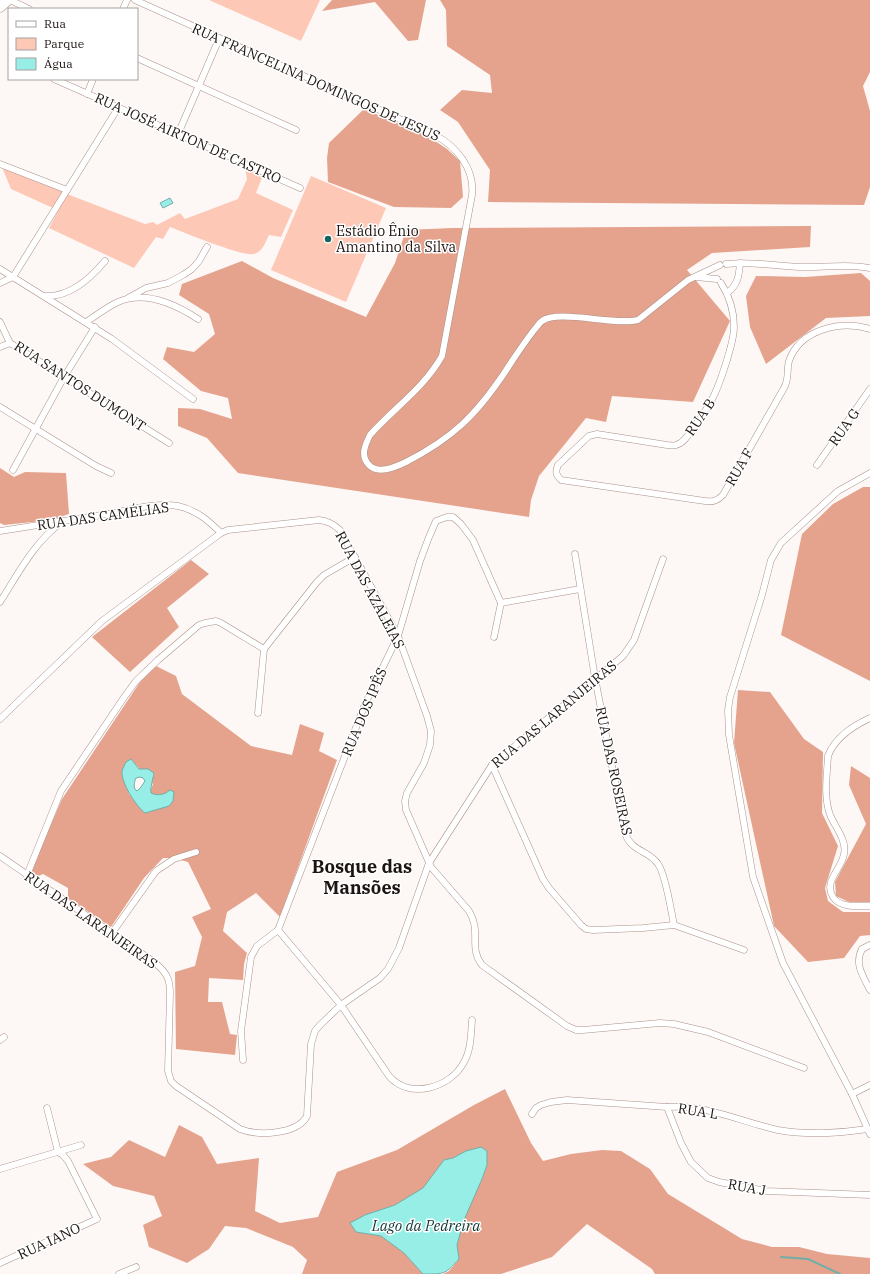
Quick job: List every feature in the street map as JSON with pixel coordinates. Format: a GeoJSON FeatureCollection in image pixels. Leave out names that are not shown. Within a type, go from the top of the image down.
{"type":"FeatureCollection","features":[{"type":"Feature","properties":{"kind":"main road"},"geometry":{"type":"LineString","coordinates":[[0,7],[9,0]]}},
{"type":"Feature","properties":{"kind":"street"},"geometry":{"type":"LineString","coordinates":[[9,0],[28,8]]}},
{"type":"Feature","properties":{"kind":"street","name":"RUA FRANCELINA DOMINGOS DE JESUS"},"geometry":{"type":"LineString","coordinates":[[135,0],[435,135],[447,142],[457,152],[468,167],[473,183],[472,195],[442,356],[435,369],[419,388],[370,435],[365,445],[363,455],[372,469],[381,470],[396,467],[439,443],[462,425],[480,407],[527,339],[542,321],[549,317],[630,322],[638,320],[688,280],[696,277],[700,273],[723,264],[753,263],[797,267],[848,265],[870,268]]}},
{"type":"Feature","properties":{"kind":"street"},"geometry":{"type":"LineString","coordinates":[[178,134],[219,38]]}},
{"type":"Feature","properties":{"kind":"street"},"geometry":{"type":"LineString","coordinates":[[138,58],[296,130]]}},
{"type":"Feature","properties":{"kind":"street","name":"RUA JOSÉ AIRTON DE CASTRO"},"geometry":{"type":"LineString","coordinates":[[56,80],[300,188]]}},
{"type":"Feature","properties":{"kind":"street"},"geometry":{"type":"LineString","coordinates":[[86,94],[93,80]]}},
{"type":"Feature","properties":{"kind":"street"},"geometry":{"type":"LineString","coordinates":[[0,283],[13,277],[118,108]]}},
{"type":"Feature","properties":{"kind":"street"},"geometry":{"type":"LineString","coordinates":[[0,164],[67,190]]}},
{"type":"Feature","properties":{"kind":"street"},"geometry":{"type":"LineString","coordinates":[[86,322],[146,288],[168,283],[183,275],[192,269],[199,261],[207,247]]}},
{"type":"Feature","properties":{"kind":"street"},"geometry":{"type":"LineString","coordinates":[[45,296],[57,296],[69,291],[90,276],[105,261]]}},
{"type":"Feature","properties":{"kind":"street"},"geometry":{"type":"LineString","coordinates":[[727,293],[733,289],[737,283],[740,263]]}},
{"type":"Feature","properties":{"kind":"street"},"geometry":{"type":"LineString","coordinates":[[0,269],[95,327],[193,398]]}},
{"type":"Feature","properties":{"kind":"street","name":"RUA B"},"geometry":{"type":"LineString","coordinates":[[558,465],[589,436],[597,434],[667,445],[676,445],[686,438],[706,411],[719,385],[731,344],[734,328],[733,313],[727,293],[719,281],[696,277]]}},
{"type":"Feature","properties":{"kind":"street"},"geometry":{"type":"LineString","coordinates":[[127,299],[156,299],[198,318]]}},
{"type":"Feature","properties":{"kind":"street","name":"RUA SANTOS DUMONT"},"geometry":{"type":"LineString","coordinates":[[0,322],[10,343],[169,443]]}},
{"type":"Feature","properties":{"kind":"street","name":"RUA F"},"geometry":{"type":"LineString","coordinates":[[558,465],[556,475],[561,480],[705,502],[718,500],[723,495],[784,388],[789,376],[789,362],[803,340],[811,334],[826,329],[856,326],[870,329]]}},
{"type":"Feature","properties":{"kind":"street"},"geometry":{"type":"LineString","coordinates":[[13,470],[64,377],[95,327]]}},
{"type":"Feature","properties":{"kind":"street"},"geometry":{"type":"LineString","coordinates":[[0,348],[10,343]]}},
{"type":"Feature","properties":{"kind":"street","name":"RUA G"},"geometry":{"type":"LineString","coordinates":[[817,465],[870,390]]}},
{"type":"Feature","properties":{"kind":"street"},"geometry":{"type":"LineString","coordinates":[[0,407],[96,466],[111,473]]}},
{"type":"Feature","properties":{"kind":"street"},"geometry":{"type":"LineString","coordinates":[[869,474],[838,492],[786,538],[776,550],[771,560],[764,588],[730,697],[728,723],[753,877],[783,963],[852,1094],[869,1131]]}},
{"type":"Feature","properties":{"kind":"street","name":"RUA DAS CAMÉLIAS"},"geometry":{"type":"LineString","coordinates":[[0,531],[170,505],[187,508],[198,513],[221,533]]}},
{"type":"Feature","properties":{"kind":"street","name":"RUA DOS IPÊS"},"geometry":{"type":"LineString","coordinates":[[278,930],[365,704],[398,636],[433,527],[441,518],[447,517],[457,519],[473,540],[501,603]]}},
{"type":"Feature","properties":{"kind":"street","name":"RUA DAS AZALEIAS"},"geometry":{"type":"LineString","coordinates":[[1,716],[102,621],[221,533],[228,530],[319,520],[334,524],[340,530],[398,636],[427,716],[431,731],[430,745],[424,763],[407,793],[405,802],[406,810],[429,863],[474,918],[476,932],[476,954],[482,965],[567,1026],[576,1030],[660,1023],[674,1024],[708,1032],[804,1068]]}},
{"type":"Feature","properties":{"kind":"street"},"geometry":{"type":"LineString","coordinates":[[0,602],[38,545],[47,534],[64,522]]}},
{"type":"Feature","properties":{"kind":"street","name":"RUA DAS ROSEIRAS"},"geometry":{"type":"LineString","coordinates":[[575,554],[595,678],[627,839],[634,847],[654,860],[661,869],[674,925]]}},
{"type":"Feature","properties":{"kind":"street"},"geometry":{"type":"LineString","coordinates":[[258,713],[264,649],[316,582],[324,575],[355,557]]}},
{"type":"Feature","properties":{"kind":"street","name":"RUA DAS LARANJEIRAS"},"geometry":{"type":"LineString","coordinates":[[0,856],[154,962],[167,975],[170,983],[168,1071],[171,1081],[176,1086],[233,1125],[248,1132],[258,1134],[287,1130],[300,1125],[305,1121],[307,1116],[311,1044],[320,1025],[341,1005],[380,978],[394,961],[400,948],[429,863],[492,765],[623,656],[630,647],[638,632],[664,559]]}},
{"type":"Feature","properties":{"kind":"street"},"geometry":{"type":"LineString","coordinates":[[494,637],[501,603],[580,589]]}},
{"type":"Feature","properties":{"kind":"street"},"geometry":{"type":"LineString","coordinates":[[27,875],[61,791],[136,681],[158,660],[199,625],[212,622],[221,623],[264,649]]}},
{"type":"Feature","properties":{"kind":"street"},"geometry":{"type":"LineString","coordinates":[[870,718],[842,735],[830,750],[828,756],[827,801],[830,815],[845,847],[844,854],[830,885],[830,892],[833,898],[843,904],[870,906]]}},
{"type":"Feature","properties":{"kind":"street"},"geometry":{"type":"LineString","coordinates":[[492,765],[543,879],[549,888],[586,929],[643,928],[674,925],[744,950]]}},
{"type":"Feature","properties":{"kind":"street"},"geometry":{"type":"LineString","coordinates":[[112,933],[156,871],[174,859],[196,852]]}},
{"type":"Feature","properties":{"kind":"street"},"geometry":{"type":"LineString","coordinates":[[242,1060],[241,1031],[251,957],[257,946],[278,930],[341,1005],[394,1082],[405,1087],[413,1088],[443,1084],[459,1071],[466,1060],[469,1049],[472,1020]]}},
{"type":"Feature","properties":{"kind":"street"},"geometry":{"type":"LineString","coordinates":[[870,945],[862,949],[858,960],[861,973],[870,990]]}},
{"type":"Feature","properties":{"kind":"street"},"geometry":{"type":"LineString","coordinates":[[852,1094],[870,1085]]}},
{"type":"Feature","properties":{"kind":"street","name":"RUA L"},"geometry":{"type":"LineString","coordinates":[[532,1114],[536,1108],[541,1105],[567,1100],[699,1108],[788,1131],[869,1131]]}},
{"type":"Feature","properties":{"kind":"street","name":"RUA J"},"geometry":{"type":"LineString","coordinates":[[667,1107],[690,1162],[708,1178],[719,1182],[766,1191],[870,1195]]}},
{"type":"Feature","properties":{"kind":"street"},"geometry":{"type":"LineString","coordinates":[[47,1108],[58,1152]]}},
{"type":"Feature","properties":{"kind":"street"},"geometry":{"type":"LineString","coordinates":[[0,1169],[81,1145]]}},
{"type":"Feature","properties":{"kind":"street","name":"RUA IANO"},"geometry":{"type":"LineString","coordinates":[[0,1263],[97,1219],[68,1162],[58,1152]]}},
{"type":"Feature","properties":{"kind":"street"},"geometry":{"type":"LineString","coordinates":[[119,1274],[136,1266]]}},
{"type":"Feature","properties":{"kind":"green space"},"geometry":{"type":"Polygon","coordinates":[[[209,0],[320,0],[301,41],[209,0]]]}},
{"type":"Feature","properties":{"kind":"green space"},"geometry":{"type":"Polygon","coordinates":[[[2,167],[63,191],[53,208],[11,189],[2,167]]]}},
{"type":"Feature","properties":{"kind":"green space"},"geometry":{"type":"Polygon","coordinates":[[[245,167],[263,175],[256,193],[293,210],[281,237],[269,235],[262,249],[254,254],[238,252],[199,239],[170,227],[163,239],[156,237],[134,268],[49,228],[67,194],[145,224],[153,222],[157,225],[180,213],[185,219],[238,199],[247,179],[245,167]]]}},
{"type":"Feature","properties":{"kind":"green space","name":"Estádio Ênio Amantino da Silva"},"geometry":{"type":"Polygon","coordinates":[[[311,176],[386,208],[346,302],[271,270],[311,176]]]}},
{"type":"Feature","properties":{"kind":"shaded area"},"geometry":{"type":"Polygon","coordinates":[[[332,0],[426,0],[418,40],[408,41],[375,2],[322,11],[332,0]]]}},
{"type":"Feature","properties":{"kind":"shaded area"},"geometry":{"type":"Polygon","coordinates":[[[440,0],[870,0],[870,72],[863,86],[870,111],[870,187],[864,205],[488,202],[490,170],[458,122],[440,110],[462,90],[492,93],[490,75],[447,46],[446,10],[440,0]]]}},
{"type":"Feature","properties":{"kind":"shaded area"},"geometry":{"type":"Polygon","coordinates":[[[364,109],[426,135],[447,149],[460,161],[463,197],[451,208],[394,207],[328,182],[327,158],[329,143],[364,109]]]}},
{"type":"Feature","properties":{"kind":"shaded area"},"geometry":{"type":"Polygon","coordinates":[[[811,226],[810,247],[712,253],[687,270],[730,321],[693,402],[612,396],[606,422],[586,418],[539,476],[531,500],[529,517],[238,473],[207,438],[178,426],[178,408],[200,409],[232,419],[228,398],[201,391],[163,359],[167,347],[194,352],[215,334],[209,314],[179,295],[182,284],[242,261],[273,278],[366,317],[395,263],[406,230],[452,228],[811,226]]]}},
{"type":"Feature","properties":{"kind":"shaded area"},"geometry":{"type":"Polygon","coordinates":[[[861,273],[870,281],[870,316],[826,318],[766,364],[750,327],[746,296],[756,276],[805,277],[861,273]]]}},
{"type":"Feature","properties":{"kind":"shaded area"},"geometry":{"type":"Polygon","coordinates":[[[0,468],[14,477],[25,472],[66,473],[69,514],[51,520],[4,525],[0,523],[0,468]]]}},
{"type":"Feature","properties":{"kind":"shaded area"},"geometry":{"type":"Polygon","coordinates":[[[863,487],[870,487],[870,681],[781,635],[802,534],[833,504],[863,487]]]}},
{"type":"Feature","properties":{"kind":"shaded area"},"geometry":{"type":"Polygon","coordinates":[[[191,560],[209,574],[167,608],[179,627],[130,672],[92,637],[191,560]]]}},
{"type":"Feature","properties":{"kind":"shaded area"},"geometry":{"type":"Polygon","coordinates":[[[156,666],[176,676],[182,694],[251,746],[292,755],[300,724],[324,733],[319,751],[337,760],[280,917],[256,893],[227,912],[223,931],[247,953],[244,964],[243,980],[209,978],[208,1002],[222,1002],[230,1034],[237,1035],[235,1055],[176,1049],[175,972],[195,966],[202,937],[192,917],[211,909],[188,862],[173,858],[163,858],[144,878],[111,927],[68,898],[68,888],[43,874],[36,877],[30,873],[62,799],[140,682],[156,666]],[[131,759],[122,772],[129,794],[145,813],[152,811],[164,794],[155,795],[151,793],[153,784],[131,759]]]}},
{"type":"Feature","properties":{"kind":"shaded area"},"geometry":{"type":"Polygon","coordinates":[[[738,690],[770,692],[804,739],[823,752],[822,813],[838,846],[825,888],[828,901],[843,912],[870,912],[870,935],[860,936],[844,958],[808,962],[774,926],[734,743],[738,690]]]}},
{"type":"Feature","properties":{"kind":"shaded area"},"geometry":{"type":"Polygon","coordinates":[[[851,766],[870,778],[870,902],[849,902],[836,896],[835,882],[866,824],[849,785],[851,766]]]}},
{"type":"Feature","properties":{"kind":"shaded area"},"geometry":{"type":"Polygon","coordinates":[[[505,1089],[531,1143],[543,1161],[571,1154],[602,1150],[621,1151],[650,1169],[668,1194],[742,1239],[772,1247],[799,1247],[827,1254],[870,1258],[870,1274],[655,1274],[652,1269],[587,1224],[552,1257],[501,1274],[443,1274],[449,1271],[459,1259],[457,1243],[459,1233],[487,1165],[466,1151],[453,1158],[444,1160],[424,1188],[395,1205],[365,1215],[356,1232],[381,1236],[404,1253],[423,1274],[302,1274],[307,1260],[293,1247],[246,1228],[225,1226],[209,1249],[187,1263],[149,1247],[143,1225],[162,1216],[154,1196],[113,1186],[83,1164],[111,1157],[129,1140],[165,1157],[179,1125],[202,1137],[217,1164],[259,1158],[255,1211],[280,1223],[318,1217],[337,1172],[397,1150],[474,1105],[505,1089]]]}},
{"type":"Feature","properties":{"kind":"water"},"geometry":{"type":"Polygon","coordinates":[[[170,198],[173,203],[163,208],[160,203],[170,198]]]}},
{"type":"Feature","properties":{"kind":"water"},"geometry":{"type":"Polygon","coordinates":[[[131,759],[139,769],[148,769],[154,773],[151,793],[161,794],[170,790],[174,792],[173,801],[169,806],[145,813],[141,810],[126,788],[122,776],[122,771],[126,762],[131,759]],[[136,778],[134,785],[137,791],[145,781],[143,778],[136,778]]]}},
{"type":"Feature","properties":{"kind":"water","name":"Lago da Pedreira"},"geometry":{"type":"Polygon","coordinates":[[[481,1147],[487,1151],[487,1165],[464,1220],[457,1245],[459,1259],[448,1270],[436,1274],[423,1274],[404,1253],[381,1236],[356,1232],[350,1223],[365,1215],[395,1205],[423,1188],[444,1160],[481,1147]]]}},
{"type":"Feature","properties":{"kind":"waterway"},"geometry":{"type":"LineString","coordinates":[[781,1257],[808,1259],[840,1274]]}},
{"type":"Feature","properties":{"kind":"place","name":"Estádio Ênio Amantino da Silva"},"geometry":{"type":"Point","coordinates":[328,239]}},
{"type":"Feature","properties":{"kind":"district","name":"Bosque das Mansões"},"geometry":{"type":"Point","coordinates":[362,877]}}]}
